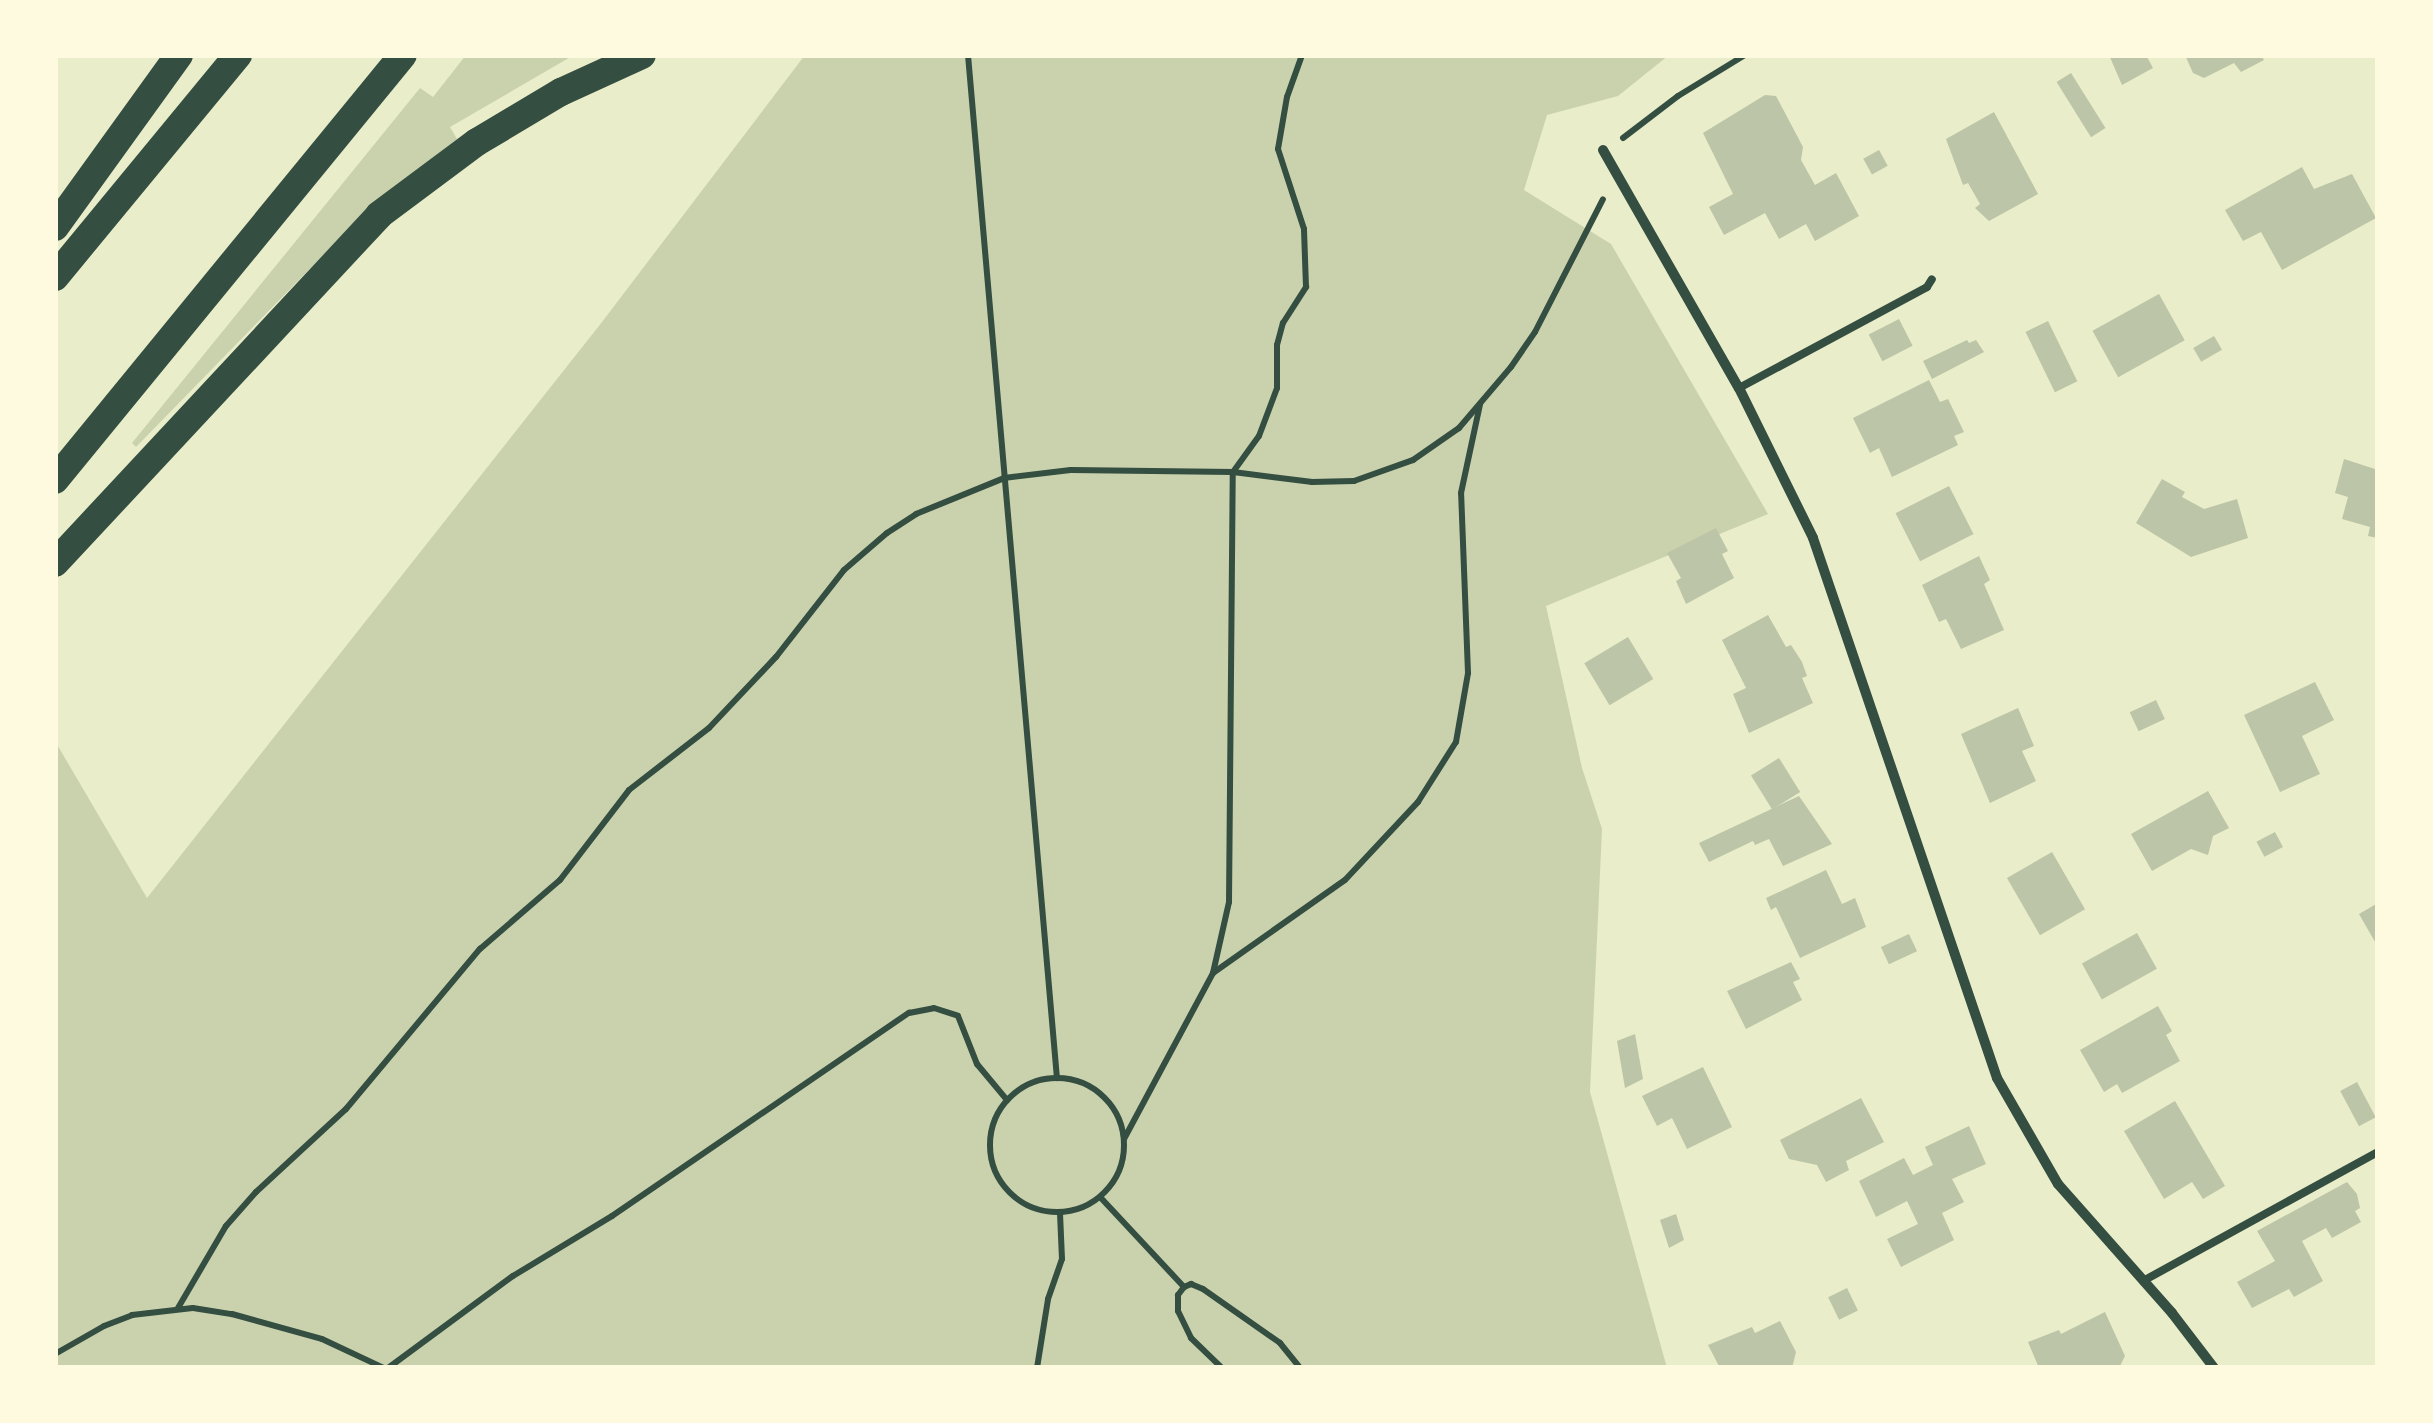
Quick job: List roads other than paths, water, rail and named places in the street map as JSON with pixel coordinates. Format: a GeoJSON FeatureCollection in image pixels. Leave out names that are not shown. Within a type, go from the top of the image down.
{"type":"FeatureCollection","features":[{"type":"Feature","properties":{"kind":"highway"},"geometry":{"type":"LineString","coordinates":[[55,227],[179,55]]}},
{"type":"Feature","properties":{"kind":"highway"},"geometry":{"type":"LineString","coordinates":[[55,277],[238,55]]}},
{"type":"Feature","properties":{"kind":"highway"},"geometry":{"type":"LineString","coordinates":[[55,480],[403,55]]}},
{"type":"Feature","properties":{"kind":"highway"},"geometry":{"type":"LineString","coordinates":[[55,562],[379,214],[477,142],[561,92],[642,55]]}},
{"type":"Feature","properties":{"kind":"street"},"geometry":{"type":"LineString","coordinates":[[1603,150],[1739,388],[1814,538],[1997,1078],[2058,1184],[2214,1368]]}},
{"type":"Feature","properties":{"kind":"lane"},"geometry":{"type":"LineString","coordinates":[[1739,388],[1926,287],[1932,279]]}},
{"type":"Feature","properties":{"kind":"lane"},"geometry":{"type":"LineString","coordinates":[[2143,1281],[2378,1152]]}}]}
